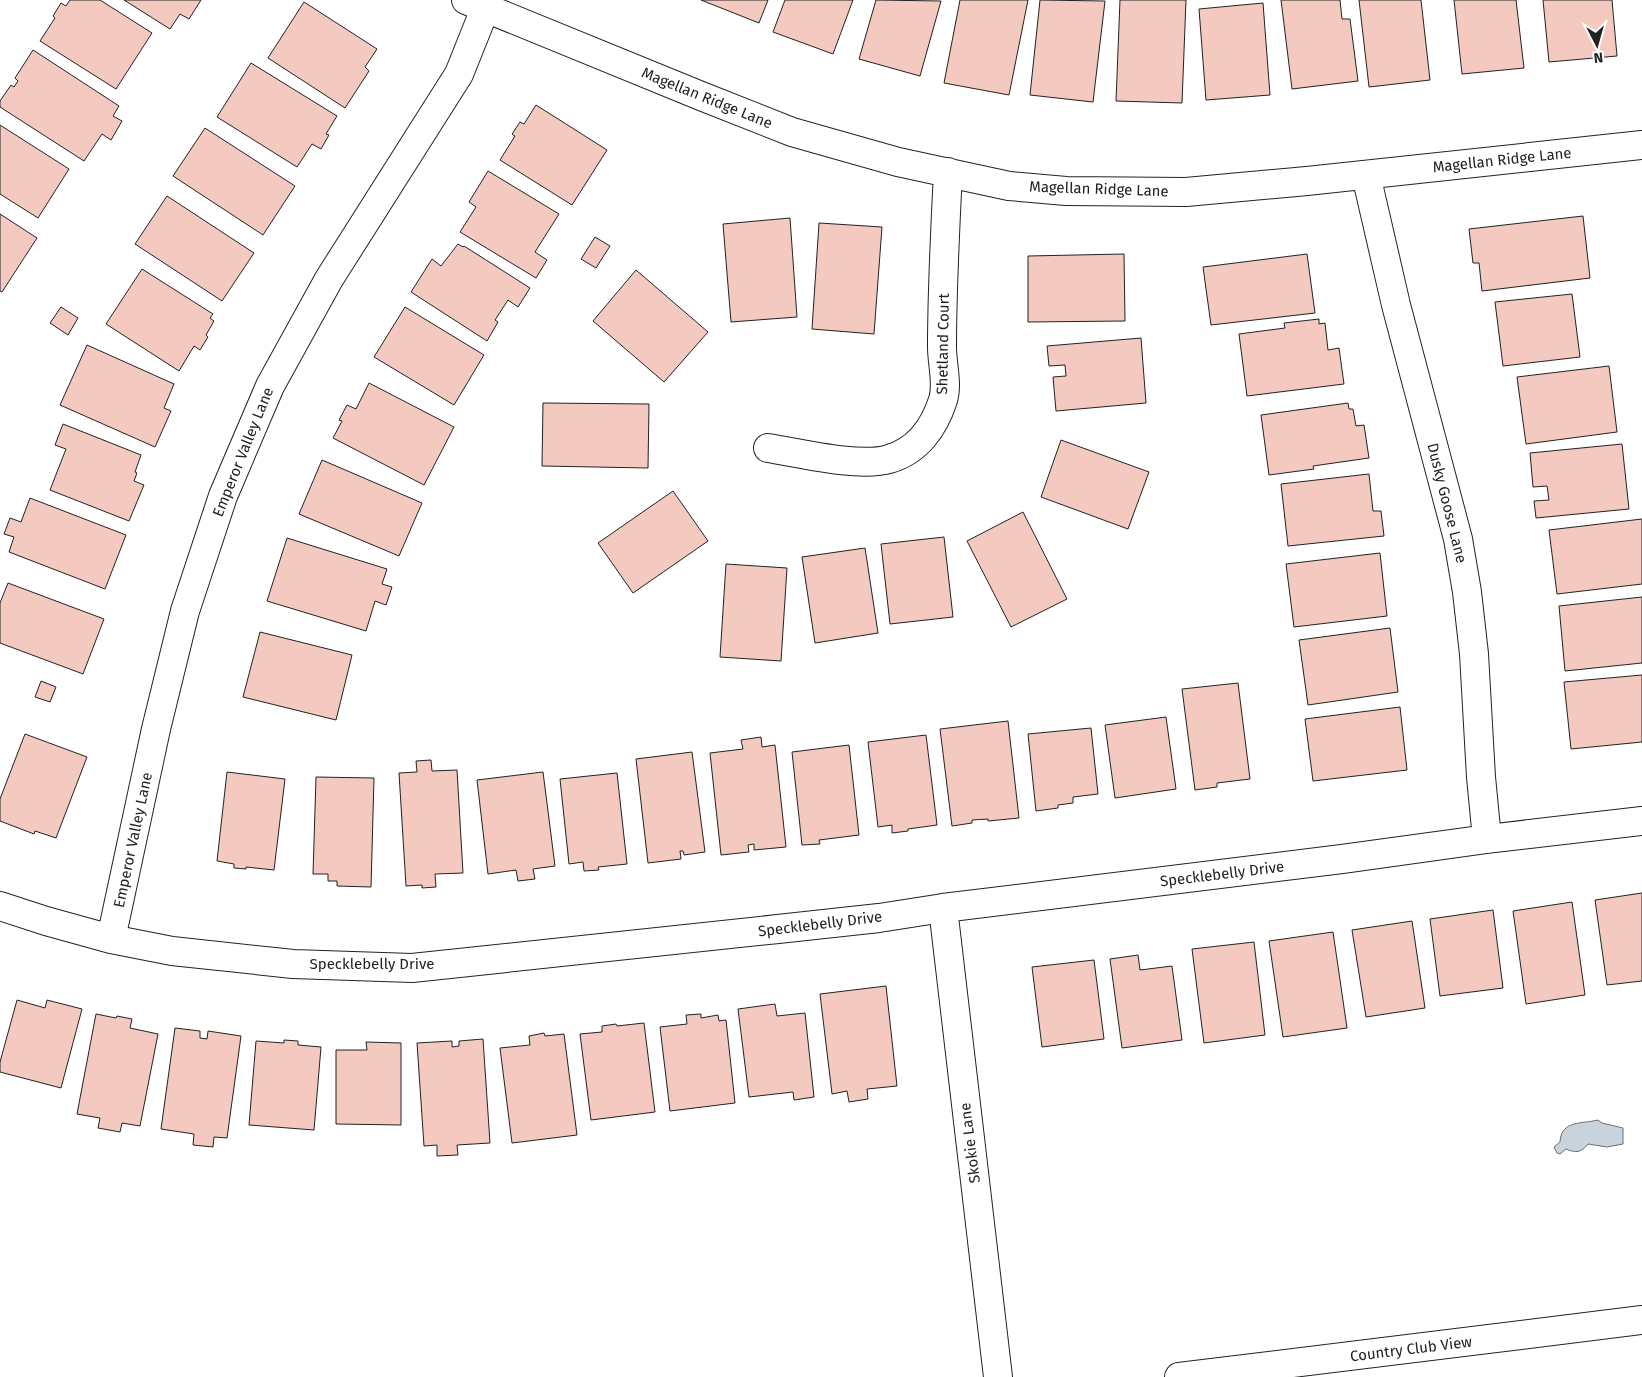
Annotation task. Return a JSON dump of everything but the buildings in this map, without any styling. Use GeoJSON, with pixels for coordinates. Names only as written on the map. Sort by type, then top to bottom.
{"type":"FeatureCollection","features":[{"type":"Feature","properties":{"kind":"street","name":"Magellan Ridge Lane"},"geometry":{"type":"LineString","coordinates":[[476,4],[792,132],[898,162],[1009,186],[1066,191],[1186,192],[1366,175],[1642,145]]}},
{"type":"Feature","properties":{"kind":"street","name":"Emperor Valley Lane"},"geometry":{"type":"LineString","coordinates":[[111,939],[156,729],[185,611],[223,496],[270,386],[329,279],[459,74],[476,4]]}},
{"type":"Feature","properties":{"kind":"street","name":"Shetland Court"},"geometry":{"type":"LineString","coordinates":[[768,448],[863,463],[888,459],[915,447],[934,422],[943,398],[944,256],[948,172]]}},
{"type":"Feature","properties":{"kind":"street","name":"Dusky Goose Lane"},"geometry":{"type":"LineString","coordinates":[[1366,175],[1396,306],[1461,557],[1474,654],[1481,777],[1487,839]]}},
{"type":"Feature","properties":{"kind":"street","name":"Specklebelly Drive"},"geometry":{"type":"LineString","coordinates":[[0,906],[46,922],[111,939],[172,951],[293,964],[412,968],[778,929],[1642,821]]}},
{"type":"Feature","properties":{"kind":"street","name":"Skokie Lane"},"geometry":{"type":"LineString","coordinates":[[943,908],[998,1377]]}},
{"type":"Feature","properties":{"kind":"street","name":"Country Club View"},"geometry":{"type":"LineString","coordinates":[[1179,1377],[1642,1320]]}},
{"type":"Feature","properties":{"kind":"shaded area"},"geometry":{"type":"Polygon","coordinates":[[[1598,1120],[1602,1123],[1623,1128],[1623,1144],[1607,1147],[1588,1144],[1578,1151],[1566,1149],[1560,1154],[1557,1153],[1554,1147],[1560,1142],[1561,1135],[1568,1126],[1598,1120]]]}}]}
